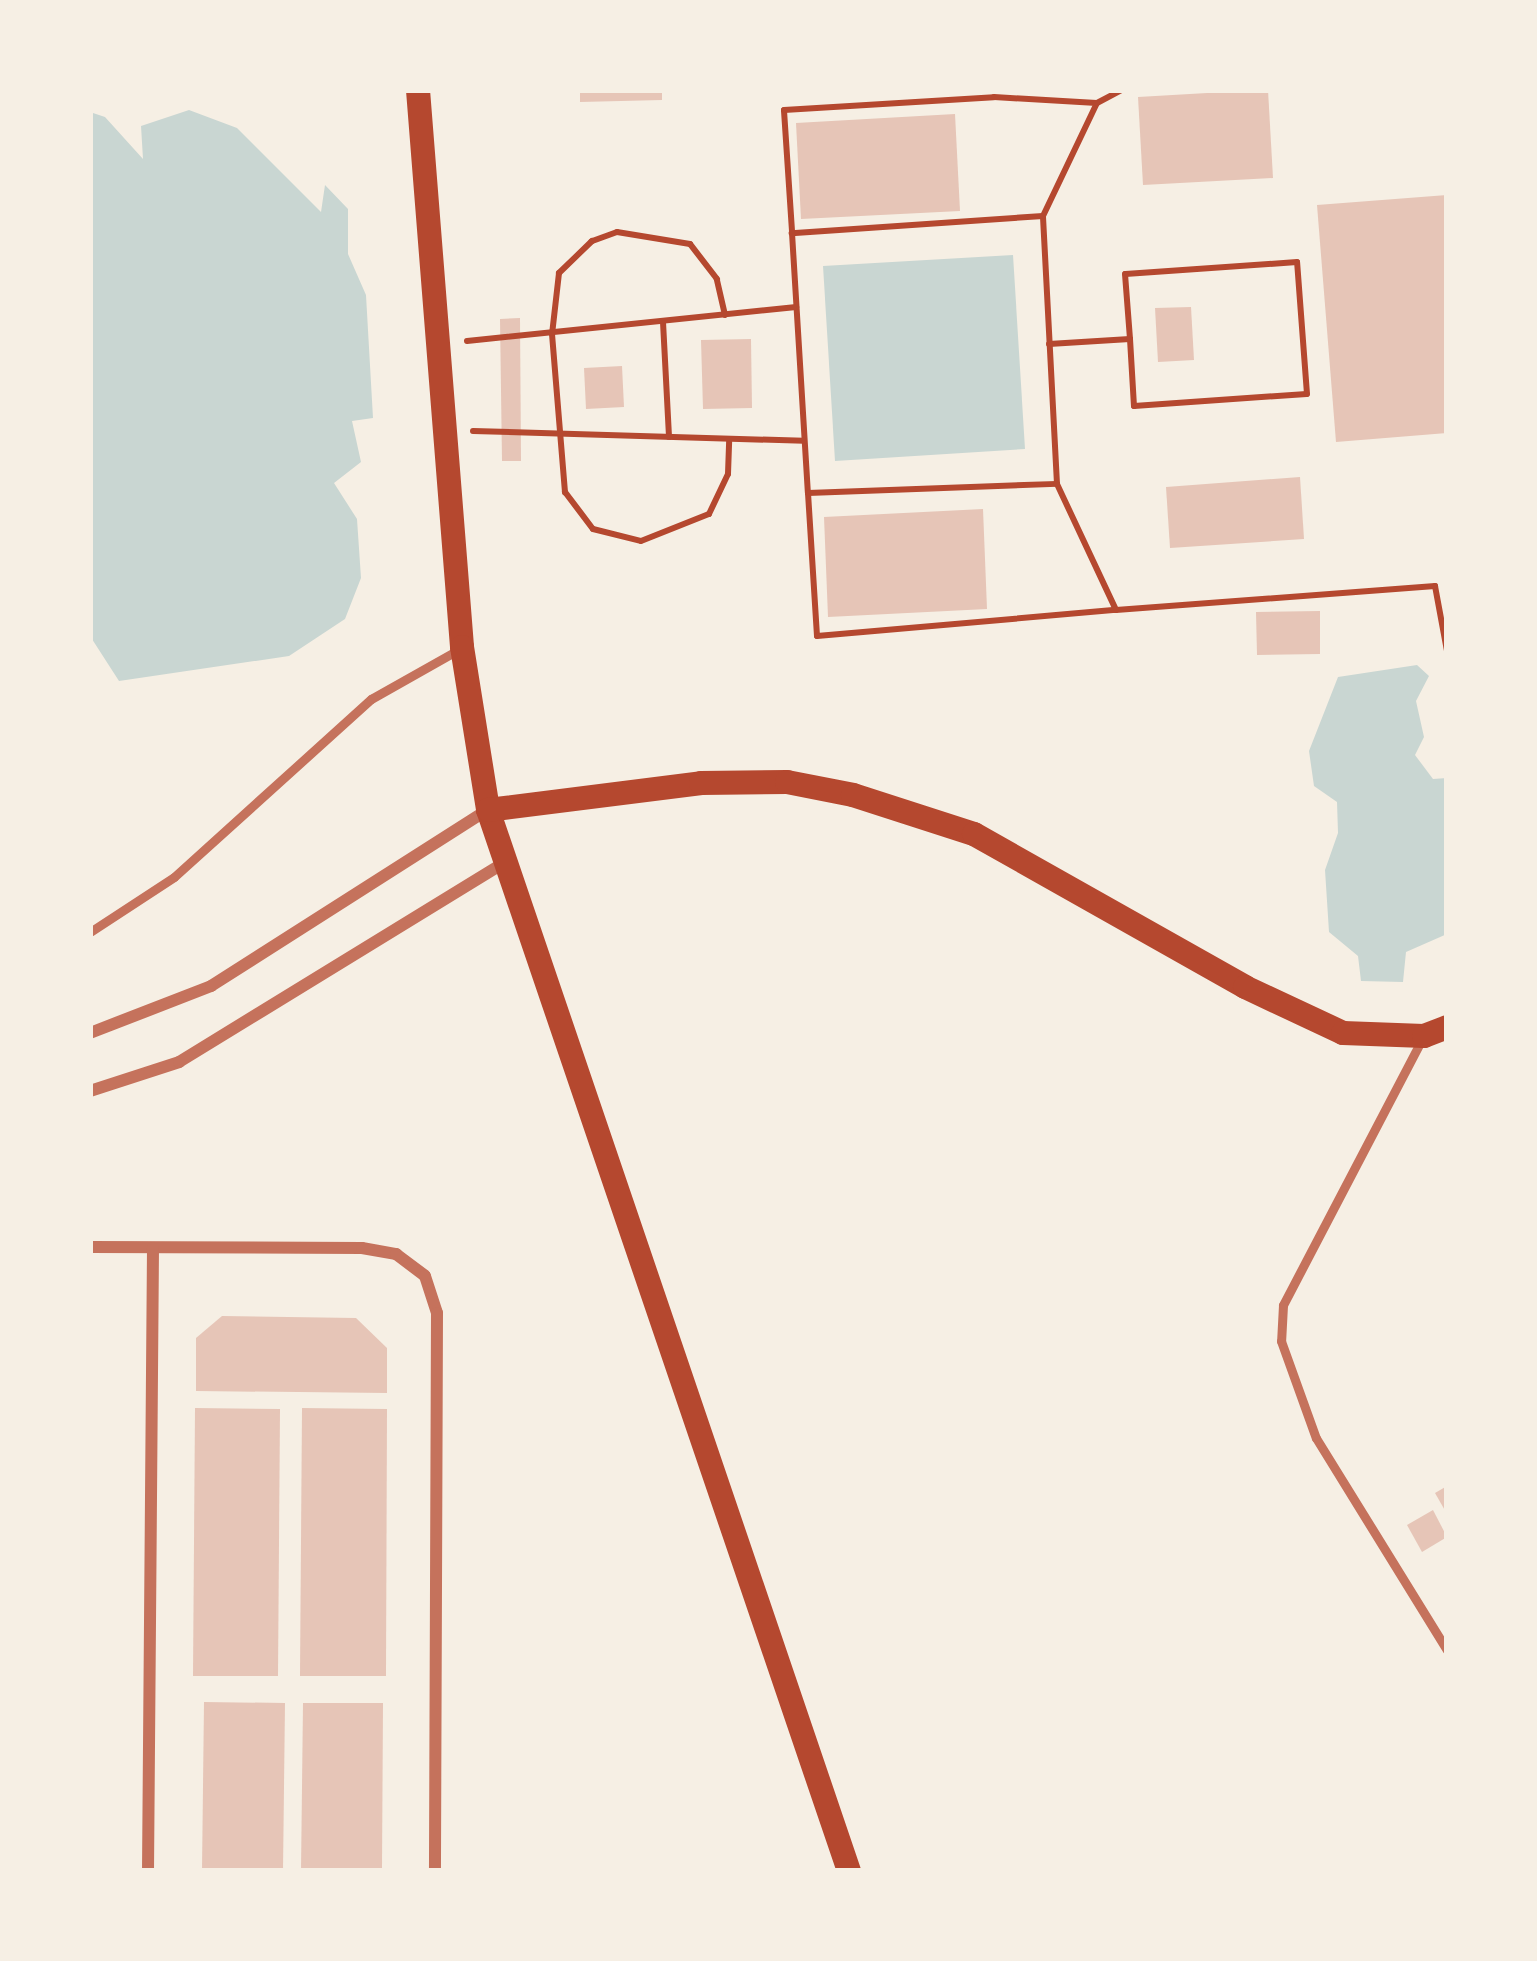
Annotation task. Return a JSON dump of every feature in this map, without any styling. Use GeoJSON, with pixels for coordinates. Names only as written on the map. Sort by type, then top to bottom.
{"type":"FeatureCollection","features":[{"type":"Feature","properties":{"kind":"main road"},"geometry":{"type":"LineString","coordinates":[[418,90],[462,647],[488,810],[848,1871]]}},
{"type":"Feature","properties":{"kind":"main road"},"geometry":{"type":"LineString","coordinates":[[488,810],[701,783],[787,782],[853,794],[974,834],[1245,987],[1343,1033],[1435,1032]]}},
{"type":"Feature","properties":{"kind":"street"},"geometry":{"type":"LineString","coordinates":[[90,1033],[211,986],[488,810]]}},
{"type":"Feature","properties":{"kind":"street"},"geometry":{"type":"LineString","coordinates":[[90,1091],[199,1051],[505,862]]}},
{"type":"Feature","properties":{"kind":"street"},"geometry":{"type":"LineString","coordinates":[[90,1247],[362,1248],[409,1264],[425,1276],[437,1313],[435,1871]]}},
{"type":"Feature","properties":{"kind":"street"},"geometry":{"type":"LineString","coordinates":[[148,1871],[153,1248]]}},
{"type":"Feature","properties":{"kind":"lane"},"geometry":{"type":"LineString","coordinates":[[90,932],[174,877],[371,699],[462,647]]}},
{"type":"Feature","properties":{"kind":"lane"},"geometry":{"type":"LineString","coordinates":[[1435,1032],[1283,1305],[1281,1341],[1316,1438],[1447,1649]]}},
{"type":"Feature","properties":{"kind":"lane"},"geometry":{"type":"LineString","coordinates":[[1432,1625],[1447,1616]]}},
{"type":"Feature","properties":{"kind":"path"},"geometry":{"type":"LineString","coordinates":[[1121,90],[1097,103],[994,98],[784,110],[818,636],[1436,586],[1447,651]]}},
{"type":"Feature","properties":{"kind":"path"},"geometry":{"type":"LineString","coordinates":[[1097,103],[1043,216],[1057,484],[1116,610]]}},
{"type":"Feature","properties":{"kind":"path"},"geometry":{"type":"LineString","coordinates":[[792,233],[1043,216]]}},
{"type":"Feature","properties":{"kind":"path"},"geometry":{"type":"LineString","coordinates":[[725,315],[717,279],[690,244],[617,232],[592,241],[560,273],[551,334],[557,433],[576,513],[593,529],[641,541],[709,514],[722,497],[729,439]]}},
{"type":"Feature","properties":{"kind":"path"},"geometry":{"type":"LineString","coordinates":[[1298,262],[1306,394],[1134,406],[1130,339],[1125,274],[1298,262]]}},
{"type":"Feature","properties":{"kind":"path"},"geometry":{"type":"LineString","coordinates":[[439,343],[796,307]]}},
{"type":"Feature","properties":{"kind":"path"},"geometry":{"type":"LineString","coordinates":[[663,322],[669,437]]}},
{"type":"Feature","properties":{"kind":"path"},"geometry":{"type":"LineString","coordinates":[[1049,344],[1130,339]]}},
{"type":"Feature","properties":{"kind":"path"},"geometry":{"type":"LineString","coordinates":[[446,430],[804,442]]}},
{"type":"Feature","properties":{"kind":"path"},"geometry":{"type":"LineString","coordinates":[[808,493],[1057,484]]}},
{"type":"Feature","properties":{"kind":"shaded area"},"geometry":{"type":"Polygon","coordinates":[[[189,110],[237,128],[321,212],[325,185],[348,209],[348,254],[366,295],[373,418],[352,421],[361,462],[334,483],[357,519],[361,578],[345,619],[289,656],[119,681],[90,636],[90,112],[105,117],[143,159],[141,126],[189,110]]]}},
{"type":"Feature","properties":{"kind":"shaded area"},"geometry":{"type":"Polygon","coordinates":[[[1013,255],[1025,449],[835,461],[823,266],[1013,255]]]}},
{"type":"Feature","properties":{"kind":"shaded area"},"geometry":{"type":"Polygon","coordinates":[[[1417,665],[1429,676],[1416,701],[1424,737],[1415,755],[1433,779],[1447,778],[1447,934],[1406,952],[1403,982],[1361,981],[1358,956],[1329,932],[1325,870],[1338,833],[1337,802],[1314,786],[1309,751],[1338,677],[1417,665]]]}},
{"type":"Feature","properties":{"kind":"building"},"geometry":{"type":"Polygon","coordinates":[[[580,90],[662,90],[662,100],[580,102],[580,90]]]}},
{"type":"Feature","properties":{"kind":"building"},"geometry":{"type":"Polygon","coordinates":[[[1268,90],[1273,178],[1143,185],[1138,97],[1268,90]]]}},
{"type":"Feature","properties":{"kind":"building"},"geometry":{"type":"Polygon","coordinates":[[[955,114],[960,211],[801,219],[796,123],[955,114]]]}},
{"type":"Feature","properties":{"kind":"building"},"geometry":{"type":"Polygon","coordinates":[[[1447,195],[1447,433],[1336,442],[1317,205],[1447,195]]]}},
{"type":"Feature","properties":{"kind":"building"},"geometry":{"type":"Polygon","coordinates":[[[1191,307],[1194,360],[1158,362],[1155,308],[1191,307]]]}},
{"type":"Feature","properties":{"kind":"building"},"geometry":{"type":"Polygon","coordinates":[[[520,318],[521,461],[502,461],[500,319],[520,318]]]}},
{"type":"Feature","properties":{"kind":"building"},"geometry":{"type":"Polygon","coordinates":[[[751,339],[752,408],[703,409],[701,340],[751,339]]]}},
{"type":"Feature","properties":{"kind":"building"},"geometry":{"type":"Polygon","coordinates":[[[622,366],[624,407],[586,409],[584,368],[622,366]]]}},
{"type":"Feature","properties":{"kind":"building"},"geometry":{"type":"Polygon","coordinates":[[[1300,477],[1304,539],[1170,548],[1166,487],[1300,477]]]}},
{"type":"Feature","properties":{"kind":"building"},"geometry":{"type":"Polygon","coordinates":[[[983,509],[987,609],[828,617],[824,517],[983,509]]]}},
{"type":"Feature","properties":{"kind":"building"},"geometry":{"type":"Polygon","coordinates":[[[1320,611],[1320,654],[1257,655],[1256,612],[1320,611]]]}},
{"type":"Feature","properties":{"kind":"building"},"geometry":{"type":"Polygon","coordinates":[[[222,1316],[356,1318],[387,1348],[387,1393],[196,1391],[196,1338],[222,1316]]]}},
{"type":"Feature","properties":{"kind":"building"},"geometry":{"type":"Polygon","coordinates":[[[195,1408],[280,1409],[278,1676],[193,1676],[195,1408]]]}},
{"type":"Feature","properties":{"kind":"building"},"geometry":{"type":"Polygon","coordinates":[[[302,1408],[387,1409],[386,1676],[300,1676],[302,1408]]]}},
{"type":"Feature","properties":{"kind":"building"},"geometry":{"type":"Polygon","coordinates":[[[1447,1486],[1447,1514],[1435,1493],[1447,1486]]]}},
{"type":"Feature","properties":{"kind":"building"},"geometry":{"type":"Polygon","coordinates":[[[1433,1510],[1447,1537],[1422,1552],[1407,1525],[1433,1510]]]}},
{"type":"Feature","properties":{"kind":"building"},"geometry":{"type":"Polygon","coordinates":[[[204,1702],[285,1703],[283,1871],[202,1871],[204,1702]]]}},
{"type":"Feature","properties":{"kind":"building"},"geometry":{"type":"Polygon","coordinates":[[[303,1703],[383,1703],[382,1871],[301,1871],[303,1703]]]}}]}
